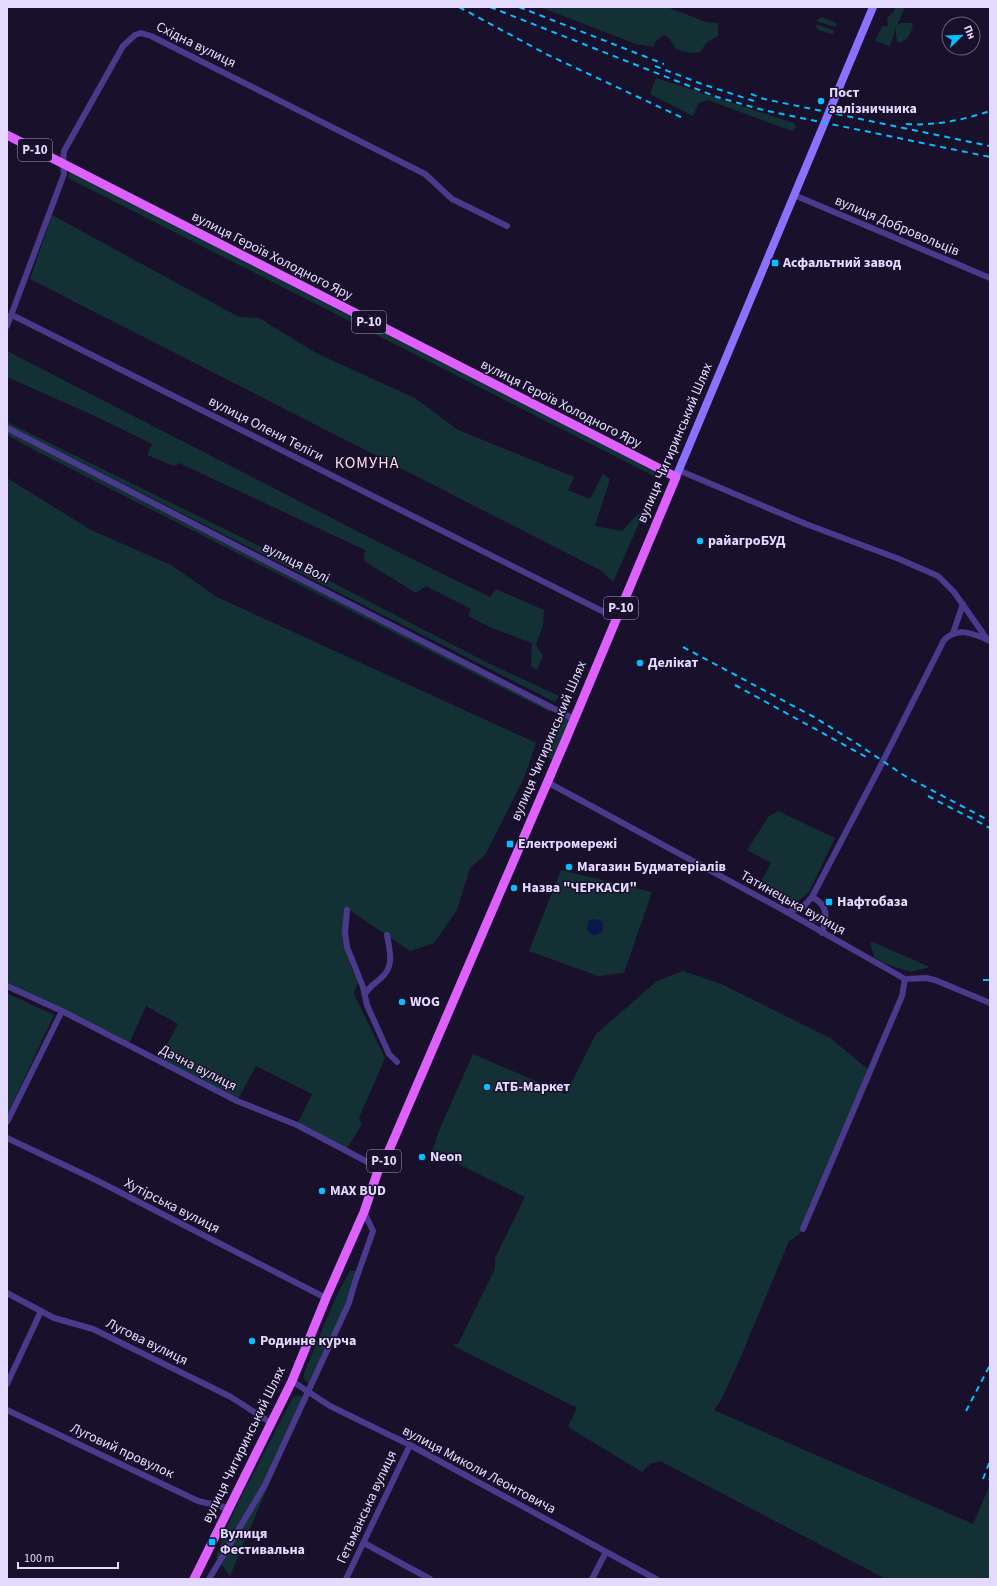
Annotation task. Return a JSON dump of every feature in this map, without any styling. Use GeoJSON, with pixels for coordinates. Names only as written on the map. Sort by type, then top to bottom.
{"type":"FeatureCollection","features":[{"type":"Feature","properties":{"kind":"main road","name":"вулиця Чигиринський Шлях"},"geometry":{"type":"LineString","coordinates":[[197,1578],[228,1508],[292,1381],[326,1298],[364,1212],[379,1168],[387,1156],[574,719],[873,7]]}},
{"type":"Feature","properties":{"kind":"main road","name":"вулиця Героїв Холодного Яру"},"geometry":{"type":"LineString","coordinates":[[7,135],[63,165],[677,474]]}},
{"type":"Feature","properties":{"kind":"street","name":"Східна вулиця"},"geometry":{"type":"LineString","coordinates":[[7,326],[64,174],[64,150],[123,46],[135,34],[141,33],[151,36],[425,174],[452,199],[507,226]]}},
{"type":"Feature","properties":{"kind":"street","name":"вулиця Добровольців"},"geometry":{"type":"LineString","coordinates":[[794,196],[990,278]]}},
{"type":"Feature","properties":{"kind":"street","name":"вулиця Олени Теліги"},"geometry":{"type":"LineString","coordinates":[[12,315],[616,618]]}},
{"type":"Feature","properties":{"kind":"street","name":"вулиця Волі"},"geometry":{"type":"LineString","coordinates":[[7,428],[574,719]]}},
{"type":"Feature","properties":{"kind":"street","name":"вулиця Героїв Холодного Яру"},"geometry":{"type":"LineString","coordinates":[[677,474],[899,559],[934,575],[948,584],[989,641]]}},
{"type":"Feature","properties":{"kind":"street"},"geometry":{"type":"LineString","coordinates":[[787,912],[803,907],[812,897],[944,640],[953,633],[963,604]]}},
{"type":"Feature","properties":{"kind":"street"},"geometry":{"type":"LineString","coordinates":[[953,633],[972,633],[989,641]]}},
{"type":"Feature","properties":{"kind":"street","name":"Татинецька вулиця"},"geometry":{"type":"LineString","coordinates":[[547,782],[787,912],[905,979]]}},
{"type":"Feature","properties":{"kind":"street"},"geometry":{"type":"LineString","coordinates":[[812,897],[818,900],[826,913],[827,919],[822,933]]}},
{"type":"Feature","properties":{"kind":"street"},"geometry":{"type":"LineString","coordinates":[[347,910],[345,933],[347,947],[364,987],[366,1005],[389,1054],[397,1062]]}},
{"type":"Feature","properties":{"kind":"street"},"geometry":{"type":"LineString","coordinates":[[365,994],[371,985],[386,974],[390,967],[391,954],[387,935]]}},
{"type":"Feature","properties":{"kind":"street"},"geometry":{"type":"LineString","coordinates":[[803,1229],[902,996],[905,979],[926,978],[935,980],[990,1003]]}},
{"type":"Feature","properties":{"kind":"street","name":"Дачна вулиця"},"geometry":{"type":"LineString","coordinates":[[7,986],[62,1011],[237,1101],[297,1126],[379,1168]]}},
{"type":"Feature","properties":{"kind":"street"},"geometry":{"type":"LineString","coordinates":[[7,1122],[62,1011]]}},
{"type":"Feature","properties":{"kind":"street","name":"Хутірська вулиця"},"geometry":{"type":"LineString","coordinates":[[7,1138],[98,1181],[326,1298]]}},
{"type":"Feature","properties":{"kind":"street"},"geometry":{"type":"LineString","coordinates":[[210,1579],[265,1485],[350,1303],[355,1282],[373,1231],[364,1212]]}},
{"type":"Feature","properties":{"kind":"street","name":"Лугова вулиця"},"geometry":{"type":"LineString","coordinates":[[7,1293],[54,1318],[93,1329],[231,1396],[271,1424]]}},
{"type":"Feature","properties":{"kind":"street"},"geometry":{"type":"LineString","coordinates":[[7,1384],[41,1311]]}},
{"type":"Feature","properties":{"kind":"street","name":"вулиця Миколи Леонтовича"},"geometry":{"type":"LineString","coordinates":[[292,1381],[308,1393],[330,1406],[410,1445],[656,1579]]}},
{"type":"Feature","properties":{"kind":"street","name":"Луговий провулок"},"geometry":{"type":"LineString","coordinates":[[7,1410],[198,1501],[228,1508]]}},
{"type":"Feature","properties":{"kind":"street","name":"Гетьманська вулиця"},"geometry":{"type":"LineString","coordinates":[[346,1579],[410,1445]]}},
{"type":"Feature","properties":{"kind":"street"},"geometry":{"type":"LineString","coordinates":[[364,1543],[430,1579]]}},
{"type":"Feature","properties":{"kind":"street"},"geometry":{"type":"LineString","coordinates":[[592,1579],[606,1552]]}},
{"type":"Feature","properties":{"kind":"green space"},"geometry":{"type":"Polygon","coordinates":[[[540,7],[667,7],[706,22],[718,23],[718,36],[706,43],[700,52],[690,53],[676,49],[669,38],[664,35],[656,41],[653,47],[636,44],[540,7]]]}},
{"type":"Feature","properties":{"kind":"green space"},"geometry":{"type":"Polygon","coordinates":[[[895,7],[905,7],[897,26],[901,23],[913,23],[909,36],[898,43],[896,28],[890,46],[875,41],[882,26],[888,26],[887,18],[895,10],[895,7]]]}},
{"type":"Feature","properties":{"kind":"green space"},"geometry":{"type":"Polygon","coordinates":[[[822,17],[836,23],[837,26],[834,27],[816,21],[822,17]]]}},
{"type":"Feature","properties":{"kind":"green space"},"geometry":{"type":"Polygon","coordinates":[[[815,24],[833,30],[834,33],[831,34],[818,30],[815,24]]]}},
{"type":"Feature","properties":{"kind":"green space"},"geometry":{"type":"Polygon","coordinates":[[[656,78],[794,123],[796,127],[792,131],[708,100],[699,103],[693,116],[650,94],[656,78]]]}},
{"type":"Feature","properties":{"kind":"green space"},"geometry":{"type":"Polygon","coordinates":[[[69,172],[654,471],[654,476],[68,178],[69,172]]]}},
{"type":"Feature","properties":{"kind":"green space"},"geometry":{"type":"Polygon","coordinates":[[[52,215],[239,317],[259,318],[318,354],[415,398],[458,430],[574,477],[568,490],[590,499],[603,474],[610,479],[595,526],[622,531],[636,516],[645,510],[613,582],[602,571],[30,279],[52,215]]]}},
{"type":"Feature","properties":{"kind":"green space"},"geometry":{"type":"Polygon","coordinates":[[[7,351],[392,549],[490,597],[496,589],[544,610],[543,626],[536,645],[543,656],[537,670],[531,666],[532,643],[492,628],[468,616],[471,609],[426,586],[416,593],[364,561],[365,550],[179,463],[174,466],[147,455],[152,444],[95,416],[7,377],[7,351]]]}},
{"type":"Feature","properties":{"kind":"green space"},"geometry":{"type":"Polygon","coordinates":[[[7,422],[322,577],[484,661],[559,696],[555,702],[7,425],[7,422]]]}},
{"type":"Feature","properties":{"kind":"green space"},"geometry":{"type":"Polygon","coordinates":[[[7,430],[552,709],[550,712],[36,451],[7,435],[7,430]]]}},
{"type":"Feature","properties":{"kind":"green space"},"geometry":{"type":"Polygon","coordinates":[[[7,478],[91,530],[171,565],[217,597],[536,743],[524,778],[485,855],[470,868],[457,910],[434,943],[410,951],[345,907],[342,937],[352,970],[358,981],[354,994],[385,1058],[359,1118],[362,1124],[346,1150],[297,1125],[312,1094],[256,1066],[237,1101],[158,1061],[178,1024],[146,1006],[128,1046],[7,986],[7,478]]]}},
{"type":"Feature","properties":{"kind":"green space"},"geometry":{"type":"Polygon","coordinates":[[[562,715],[571,720],[554,761],[545,756],[562,715]]]}},
{"type":"Feature","properties":{"kind":"green space"},"geometry":{"type":"Polygon","coordinates":[[[778,811],[835,838],[809,892],[793,905],[778,899],[759,885],[771,863],[747,850],[769,816],[778,811]]]}},
{"type":"Feature","properties":{"kind":"green space"},"geometry":{"type":"Polygon","coordinates":[[[561,870],[652,892],[624,973],[598,976],[529,951],[561,870]]]}},
{"type":"Feature","properties":{"kind":"green space"},"geometry":{"type":"Polygon","coordinates":[[[815,913],[819,913],[821,914],[821,922],[815,923],[812,920],[812,916],[815,913]]]}},
{"type":"Feature","properties":{"kind":"green space"},"geometry":{"type":"Polygon","coordinates":[[[870,941],[930,967],[911,972],[883,963],[874,957],[870,941]]]}},
{"type":"Feature","properties":{"kind":"green space"},"geometry":{"type":"Polygon","coordinates":[[[683,971],[721,984],[830,1038],[870,1071],[803,1229],[800,1234],[789,1241],[737,1366],[720,1402],[714,1410],[973,1524],[990,1485],[990,1579],[886,1579],[660,1461],[650,1464],[642,1472],[568,1427],[577,1408],[452,1345],[458,1344],[495,1269],[495,1258],[525,1197],[432,1151],[440,1128],[473,1054],[566,1094],[596,1034],[657,981],[683,971]]]}},
{"type":"Feature","properties":{"kind":"green space"},"geometry":{"type":"Polygon","coordinates":[[[7,993],[54,1015],[7,1115],[7,993]]]}},
{"type":"Feature","properties":{"kind":"green space"},"geometry":{"type":"Polygon","coordinates":[[[350,1271],[358,1271],[356,1281],[310,1386],[304,1379],[304,1373],[336,1297],[350,1271]]]}},
{"type":"Feature","properties":{"kind":"green space"},"geometry":{"type":"Polygon","coordinates":[[[299,1395],[305,1399],[230,1576],[216,1557],[226,1530],[236,1507],[293,1397],[299,1395]]]}},
{"type":"Feature","properties":{"kind":"shaded area"},"geometry":{"type":"Polygon","coordinates":[[[592,919],[598,919],[603,924],[601,933],[598,935],[592,935],[587,930],[587,924],[592,919]]]}},
{"type":"Feature","properties":{"kind":"railway"},"geometry":{"type":"LineString","coordinates":[[459,7],[546,54],[685,119]]}},
{"type":"Feature","properties":{"kind":"railway"},"geometry":{"type":"LineString","coordinates":[[490,7],[717,97],[763,110],[990,157]]}},
{"type":"Feature","properties":{"kind":"railway"},"geometry":{"type":"LineString","coordinates":[[519,7],[664,64]]}},
{"type":"Feature","properties":{"kind":"railway"},"geometry":{"type":"LineString","coordinates":[[655,66],[699,83],[757,102]]}},
{"type":"Feature","properties":{"kind":"railway"},"geometry":{"type":"LineString","coordinates":[[751,94],[764,99],[990,146]]}},
{"type":"Feature","properties":{"kind":"railway"},"geometry":{"type":"LineString","coordinates":[[906,124],[949,122],[990,111]]}},
{"type":"Feature","properties":{"kind":"railway"},"geometry":{"type":"LineString","coordinates":[[683,647],[814,717],[905,776],[990,821]]}},
{"type":"Feature","properties":{"kind":"railway"},"geometry":{"type":"LineString","coordinates":[[735,685],[868,758]]}},
{"type":"Feature","properties":{"kind":"railway"},"geometry":{"type":"LineString","coordinates":[[928,796],[990,828]]}},
{"type":"Feature","properties":{"kind":"railway"},"geometry":{"type":"LineString","coordinates":[[983,980],[990,980]]}},
{"type":"Feature","properties":{"kind":"railway"},"geometry":{"type":"LineString","coordinates":[[966,1411],[990,1365]]}},
{"type":"Feature","properties":{"kind":"railway"},"geometry":{"type":"LineString","coordinates":[[983,1479],[990,1461]]}},
{"type":"Feature","properties":{"kind":"place","name":"Пост залізничника"},"geometry":{"type":"Point","coordinates":[821,101]}},
{"type":"Feature","properties":{"kind":"place","name":"Асфальтний завод"},"geometry":{"type":"Point","coordinates":[775,263]}},
{"type":"Feature","properties":{"kind":"place","name":"райагроБУД"},"geometry":{"type":"Point","coordinates":[700,541]}},
{"type":"Feature","properties":{"kind":"place","name":"Делікат"},"geometry":{"type":"Point","coordinates":[640,663]}},
{"type":"Feature","properties":{"kind":"place","name":"Електромережі"},"geometry":{"type":"Point","coordinates":[510,844]}},
{"type":"Feature","properties":{"kind":"place","name":"Магазин Будматеріалів"},"geometry":{"type":"Point","coordinates":[569,867]}},
{"type":"Feature","properties":{"kind":"place","name":"Назва \"ЧЕРКАСИ\""},"geometry":{"type":"Point","coordinates":[514,888]}},
{"type":"Feature","properties":{"kind":"place","name":"Нафтобаза"},"geometry":{"type":"Point","coordinates":[829,902]}},
{"type":"Feature","properties":{"kind":"place","name":"WOG"},"geometry":{"type":"Point","coordinates":[402,1002]}},
{"type":"Feature","properties":{"kind":"place","name":"АТБ-Маркет"},"geometry":{"type":"Point","coordinates":[487,1087]}},
{"type":"Feature","properties":{"kind":"place","name":"Neon"},"geometry":{"type":"Point","coordinates":[422,1157]}},
{"type":"Feature","properties":{"kind":"place","name":"MAX BUD"},"geometry":{"type":"Point","coordinates":[322,1191]}},
{"type":"Feature","properties":{"kind":"place","name":"Родинне курча"},"geometry":{"type":"Point","coordinates":[252,1341]}},
{"type":"Feature","properties":{"kind":"place","name":"Вулиця Фестивальна"},"geometry":{"type":"Point","coordinates":[212,1542]}},
{"type":"Feature","properties":{"kind":"district","name":"КОМУНА"},"geometry":{"type":"Point","coordinates":[367,463]}}]}
